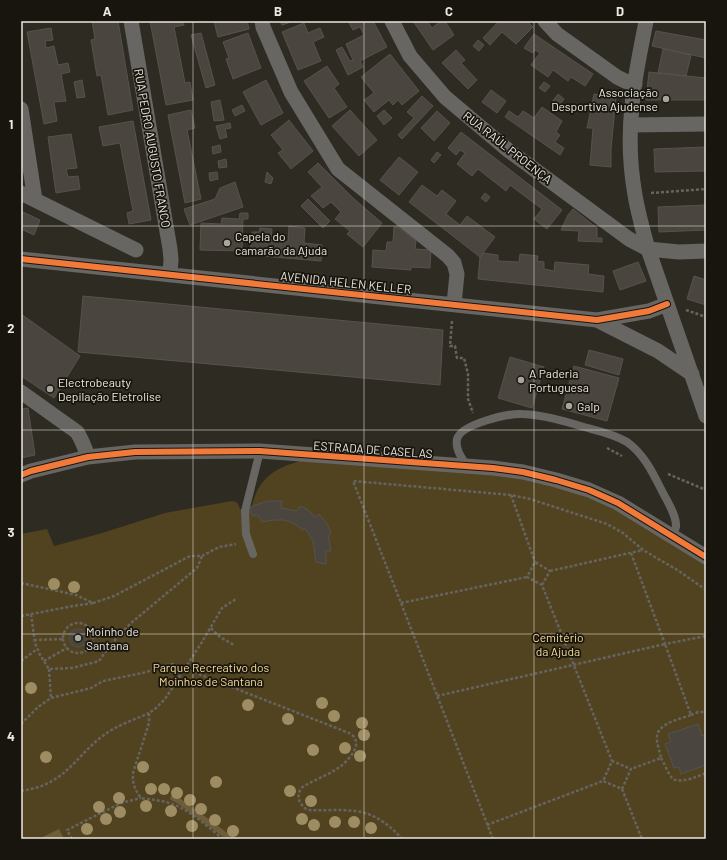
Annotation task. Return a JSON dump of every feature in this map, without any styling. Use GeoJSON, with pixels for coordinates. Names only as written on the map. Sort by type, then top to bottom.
{"type":"FeatureCollection","features":[{"type":"Feature","properties":{"kind":"street","name":"RUA PEDRO AUGUSTO FRANCO"},"geometry":{"type":"LineString","coordinates":[[131,21],[170,249],[170,275]]}},
{"type":"Feature","properties":{"kind":"street"},"geometry":{"type":"LineString","coordinates":[[262,21],[263,27],[291,92],[338,169],[448,256],[454,263],[457,274],[454,304]]}},
{"type":"Feature","properties":{"kind":"street","name":"RUA RAÚL PROENÇA"},"geometry":{"type":"LineString","coordinates":[[392,21],[410,56],[445,97],[508,150],[628,239],[648,249]]}},
{"type":"Feature","properties":{"kind":"street"},"geometry":{"type":"LineString","coordinates":[[545,21],[557,34],[617,77],[635,84]]}},
{"type":"Feature","properties":{"kind":"street"},"geometry":{"type":"LineString","coordinates":[[646,21],[632,105],[631,126],[634,194],[648,249],[706,416]]}},
{"type":"Feature","properties":{"kind":"street"},"geometry":{"type":"LineString","coordinates":[[21,109],[35,200]]}},
{"type":"Feature","properties":{"kind":"street"},"geometry":{"type":"LineString","coordinates":[[631,126],[706,124]]}},
{"type":"Feature","properties":{"kind":"street"},"geometry":{"type":"LineString","coordinates":[[21,193],[136,250]]}},
{"type":"Feature","properties":{"kind":"street"},"geometry":{"type":"LineString","coordinates":[[648,249],[679,252],[706,251]]}},
{"type":"Feature","properties":{"kind":"street","name":"AVENIDA HELEN KELLER"},"geometry":{"type":"LineString","coordinates":[[21,259],[597,320],[649,311],[667,304]]}},
{"type":"Feature","properties":{"kind":"street","name":"AVENIDA HELEN KELLER"},"geometry":{"type":"LineString","coordinates":[[597,320],[658,351],[692,374]]}},
{"type":"Feature","properties":{"kind":"street"},"geometry":{"type":"LineString","coordinates":[[21,392],[77,432],[82,439],[88,457]]}},
{"type":"Feature","properties":{"kind":"street","name":"ESTRADA DE CASELAS"},"geometry":{"type":"LineString","coordinates":[[21,475],[31,471],[88,457],[135,452],[260,451],[493,468],[523,472],[589,490],[618,503],[706,557]]}},
{"type":"Feature","properties":{"kind":"lane"},"geometry":{"type":"LineString","coordinates":[[468,467],[459,454],[457,446],[457,439],[460,434],[472,425],[508,414],[522,413],[546,416],[610,434],[627,442],[641,454],[650,467],[674,515],[676,527],[672,536]]}},
{"type":"Feature","properties":{"kind":"lane"},"geometry":{"type":"LineString","coordinates":[[252,554],[246,534],[245,511],[260,451]]}},
{"type":"Feature","properties":{"kind":"path"},"geometry":{"type":"LineString","coordinates":[[634,194],[706,189]]}},
{"type":"Feature","properties":{"kind":"path"},"geometry":{"type":"LineString","coordinates":[[454,304],[450,346],[455,346],[457,358],[464,358],[468,374],[468,399],[473,413],[493,419]]}},
{"type":"Feature","properties":{"kind":"path"},"geometry":{"type":"LineString","coordinates":[[603,446],[625,457]]}},
{"type":"Feature","properties":{"kind":"path"},"geometry":{"type":"LineString","coordinates":[[650,467],[706,490]]}},
{"type":"Feature","properties":{"kind":"path"},"geometry":{"type":"LineString","coordinates":[[493,839],[402,603],[353,482],[511,495],[530,499],[607,524],[623,533],[643,550],[679,571],[706,590]]}},
{"type":"Feature","properties":{"kind":"path"},"geometry":{"type":"LineString","coordinates":[[511,495],[535,562],[550,571],[643,550]]}},
{"type":"Feature","properties":{"kind":"path"},"geometry":{"type":"LineString","coordinates":[[21,616],[93,603],[114,596],[190,556],[202,556],[219,547],[248,541]]}},
{"type":"Feature","properties":{"kind":"path"},"geometry":{"type":"LineString","coordinates":[[632,553],[691,715]]}},
{"type":"Feature","properties":{"kind":"path"},"geometry":{"type":"LineString","coordinates":[[49,669],[72,668],[99,661],[111,644],[131,623],[197,568],[202,556]]}},
{"type":"Feature","properties":{"kind":"path"},"geometry":{"type":"LineString","coordinates":[[527,577],[535,562]]}},
{"type":"Feature","properties":{"kind":"path"},"geometry":{"type":"LineString","coordinates":[[542,585],[550,571]]}},
{"type":"Feature","properties":{"kind":"path"},"geometry":{"type":"LineString","coordinates":[[402,603],[527,577],[542,585],[612,761],[631,769],[661,758]]}},
{"type":"Feature","properties":{"kind":"path"},"geometry":{"type":"LineString","coordinates":[[21,583],[76,595],[93,603]]}},
{"type":"Feature","properties":{"kind":"path"},"geometry":{"type":"LineString","coordinates":[[21,791],[36,788],[62,775],[105,734],[155,709],[165,699],[185,669],[222,608],[236,599]]}},
{"type":"Feature","properties":{"kind":"path"},"geometry":{"type":"LineString","coordinates":[[31,614],[34,640],[37,649],[49,669],[51,698]]}},
{"type":"Feature","properties":{"kind":"path"},"geometry":{"type":"LineString","coordinates":[[74,624],[84,624],[88,627],[92,635],[92,640],[91,644],[85,651],[80,653],[71,651],[67,648],[63,639],[66,629],[74,624]]}},
{"type":"Feature","properties":{"kind":"path"},"geometry":{"type":"LineString","coordinates":[[211,628],[220,637],[234,646]]}},
{"type":"Feature","properties":{"kind":"path"},"geometry":{"type":"LineString","coordinates":[[437,696],[706,636]]}},
{"type":"Feature","properties":{"kind":"path"},"geometry":{"type":"LineString","coordinates":[[34,640],[63,639]]}},
{"type":"Feature","properties":{"kind":"path"},"geometry":{"type":"LineString","coordinates":[[44,661],[67,648]]}},
{"type":"Feature","properties":{"kind":"path"},"geometry":{"type":"LineString","coordinates":[[21,661],[37,649]]}},
{"type":"Feature","properties":{"kind":"path"},"geometry":{"type":"LineString","coordinates":[[21,724],[51,698],[91,688],[103,681],[147,672],[160,666],[172,664],[349,733],[354,737],[356,742],[355,749],[347,761],[338,768],[301,788],[299,799],[302,805],[308,810],[356,811],[370,815],[382,821],[394,830],[402,839]]}},
{"type":"Feature","properties":{"kind":"path"},"geometry":{"type":"LineString","coordinates":[[706,712],[698,712],[664,725],[659,730],[657,737],[661,758],[672,778],[684,781],[706,773]]}},
{"type":"Feature","properties":{"kind":"path"},"geometry":{"type":"LineString","coordinates":[[141,798],[133,785],[132,779],[149,723],[149,713]]}},
{"type":"Feature","properties":{"kind":"path"},"geometry":{"type":"LineString","coordinates":[[487,825],[603,781],[612,761]]}},
{"type":"Feature","properties":{"kind":"path"},"geometry":{"type":"LineString","coordinates":[[622,790],[631,769]]}},
{"type":"Feature","properties":{"kind":"path"},"geometry":{"type":"LineString","coordinates":[[603,781],[622,790],[642,839]]}},
{"type":"Feature","properties":{"kind":"path"},"geometry":{"type":"LineString","coordinates":[[72,839],[67,830],[121,803],[141,798],[174,804],[223,839]]}},
{"type":"Feature","properties":{"kind":"green space"},"geometry":{"type":"Polygon","coordinates":[[[303,460],[532,478],[623,510],[706,565],[706,839],[21,839],[21,534],[47,529],[54,546],[99,534],[165,513],[232,501],[238,504],[240,509],[249,512],[261,484],[271,474],[283,467],[303,460]]]}},
{"type":"Feature","properties":{"kind":"shaded area"},"geometry":{"type":"Polygon","coordinates":[[[59,829],[64,839],[39,839],[59,829]]]}},
{"type":"Feature","properties":{"kind":"building"},"geometry":{"type":"Polygon","coordinates":[[[92,21],[118,21],[133,110],[108,115],[101,75],[97,76],[91,40],[95,39],[92,21]]]}},
{"type":"Feature","properties":{"kind":"building"},"geometry":{"type":"Polygon","coordinates":[[[150,21],[183,21],[184,25],[174,27],[185,83],[190,82],[193,100],[166,105],[150,21]]]}},
{"type":"Feature","properties":{"kind":"building"},"geometry":{"type":"Polygon","coordinates":[[[214,21],[247,21],[249,29],[218,37],[214,21]]]}},
{"type":"Feature","properties":{"kind":"building"},"geometry":{"type":"Polygon","coordinates":[[[280,21],[294,21],[282,25],[280,21]]]}},
{"type":"Feature","properties":{"kind":"building"},"geometry":{"type":"Polygon","coordinates":[[[348,21],[373,21],[387,47],[360,61],[363,67],[348,75],[336,50],[342,47],[350,61],[353,60],[346,44],[364,35],[360,27],[353,30],[348,21]]]}},
{"type":"Feature","properties":{"kind":"building"},"geometry":{"type":"Polygon","coordinates":[[[413,21],[427,21],[432,28],[441,21],[445,21],[454,35],[433,50],[413,21]]]}},
{"type":"Feature","properties":{"kind":"building"},"geometry":{"type":"Polygon","coordinates":[[[499,21],[527,21],[533,27],[516,44],[502,32],[490,45],[483,38],[499,21]]]}},
{"type":"Feature","properties":{"kind":"building"},"geometry":{"type":"Polygon","coordinates":[[[304,23],[308,33],[320,28],[324,37],[313,42],[321,61],[298,70],[282,32],[304,23]]]}},
{"type":"Feature","properties":{"kind":"building"},"geometry":{"type":"Polygon","coordinates":[[[51,28],[53,40],[45,41],[46,48],[54,46],[58,65],[68,63],[70,72],[61,74],[66,101],[54,102],[57,121],[44,124],[27,32],[51,28]]]}},
{"type":"Feature","properties":{"kind":"building"},"geometry":{"type":"Polygon","coordinates":[[[656,31],[706,40],[706,58],[652,46],[656,31]]]}},
{"type":"Feature","properties":{"kind":"building"},"geometry":{"type":"Polygon","coordinates":[[[201,33],[215,85],[206,88],[191,35],[201,33]]]}},
{"type":"Feature","properties":{"kind":"building"},"geometry":{"type":"Polygon","coordinates":[[[248,33],[261,68],[233,79],[226,59],[229,58],[223,42],[248,33]]]}},
{"type":"Feature","properties":{"kind":"building"},"geometry":{"type":"Polygon","coordinates":[[[534,34],[593,74],[585,86],[571,77],[568,81],[553,70],[548,77],[531,65],[540,53],[535,50],[533,53],[524,48],[534,34]]]}},
{"type":"Feature","properties":{"kind":"building"},"geometry":{"type":"Polygon","coordinates":[[[478,40],[484,45],[479,51],[473,46],[478,40]]]}},
{"type":"Feature","properties":{"kind":"building"},"geometry":{"type":"Polygon","coordinates":[[[663,49],[691,55],[686,76],[658,73],[663,49]]]}},
{"type":"Feature","properties":{"kind":"building"},"geometry":{"type":"Polygon","coordinates":[[[456,50],[465,60],[461,63],[477,80],[468,89],[442,63],[456,50]]]}},
{"type":"Feature","properties":{"kind":"building"},"geometry":{"type":"Polygon","coordinates":[[[390,54],[419,91],[402,105],[398,100],[393,105],[389,100],[374,112],[364,100],[374,93],[361,77],[390,54]]]}},
{"type":"Feature","properties":{"kind":"building"},"geometry":{"type":"Polygon","coordinates":[[[327,66],[339,84],[334,88],[347,107],[329,118],[304,81],[327,66]]]}},
{"type":"Feature","properties":{"kind":"building"},"geometry":{"type":"Polygon","coordinates":[[[649,72],[706,78],[706,100],[646,100],[649,72]]]}},
{"type":"Feature","properties":{"kind":"building"},"geometry":{"type":"Polygon","coordinates":[[[82,80],[85,97],[77,98],[74,82],[82,80]]]}},
{"type":"Feature","properties":{"kind":"building"},"geometry":{"type":"Polygon","coordinates":[[[266,80],[283,113],[261,125],[243,92],[266,80]]]}},
{"type":"Feature","properties":{"kind":"building"},"geometry":{"type":"Polygon","coordinates":[[[544,82],[550,86],[545,92],[539,88],[544,82]]]}},
{"type":"Feature","properties":{"kind":"building"},"geometry":{"type":"Polygon","coordinates":[[[491,90],[506,101],[497,113],[482,102],[491,90]]]}},
{"type":"Feature","properties":{"kind":"building"},"geometry":{"type":"Polygon","coordinates":[[[558,94],[564,99],[558,107],[552,102],[558,94]]]}},
{"type":"Feature","properties":{"kind":"building"},"geometry":{"type":"Polygon","coordinates":[[[594,94],[616,97],[611,149],[611,167],[590,165],[593,128],[587,128],[594,94]]]}},
{"type":"Feature","properties":{"kind":"building"},"geometry":{"type":"Polygon","coordinates":[[[422,96],[433,106],[402,139],[398,135],[414,118],[407,112],[422,96]]]}},
{"type":"Feature","properties":{"kind":"building"},"geometry":{"type":"Polygon","coordinates":[[[220,100],[224,120],[214,121],[211,102],[220,100]]]}},
{"type":"Feature","properties":{"kind":"building"},"geometry":{"type":"Polygon","coordinates":[[[242,105],[245,111],[235,116],[232,110],[242,105]]]}},
{"type":"Feature","properties":{"kind":"building"},"geometry":{"type":"Polygon","coordinates":[[[542,107],[562,121],[556,132],[560,135],[555,142],[564,148],[560,155],[505,117],[509,111],[518,117],[523,111],[534,118],[542,107]]]}},
{"type":"Feature","properties":{"kind":"building"},"geometry":{"type":"Polygon","coordinates":[[[191,110],[195,128],[187,130],[201,199],[185,203],[168,115],[191,110]]]}},
{"type":"Feature","properties":{"kind":"building"},"geometry":{"type":"Polygon","coordinates":[[[350,110],[377,140],[359,156],[332,126],[350,110]]]}},
{"type":"Feature","properties":{"kind":"building"},"geometry":{"type":"Polygon","coordinates":[[[384,110],[392,118],[384,125],[377,116],[384,110]]]}},
{"type":"Feature","properties":{"kind":"building"},"geometry":{"type":"Polygon","coordinates":[[[437,111],[450,123],[434,141],[421,128],[437,111]]]}},
{"type":"Feature","properties":{"kind":"building"},"geometry":{"type":"Polygon","coordinates":[[[289,120],[313,151],[291,169],[278,153],[283,150],[271,135],[289,120]]]}},
{"type":"Feature","properties":{"kind":"building"},"geometry":{"type":"Polygon","coordinates":[[[133,121],[151,220],[129,224],[127,213],[133,211],[120,143],[103,146],[99,127],[133,121]]]}},
{"type":"Feature","properties":{"kind":"building"},"geometry":{"type":"Polygon","coordinates":[[[230,123],[231,128],[225,129],[227,137],[220,139],[216,126],[230,123]]]}},
{"type":"Feature","properties":{"kind":"building"},"geometry":{"type":"Polygon","coordinates":[[[461,132],[562,210],[547,229],[534,219],[542,209],[510,185],[506,191],[478,169],[472,176],[457,164],[465,153],[460,150],[456,155],[448,148],[461,132]]]}},
{"type":"Feature","properties":{"kind":"building"},"geometry":{"type":"Polygon","coordinates":[[[71,134],[77,168],[66,169],[68,177],[78,176],[80,189],[56,193],[48,137],[71,134]]]}},
{"type":"Feature","properties":{"kind":"building"},"geometry":{"type":"Polygon","coordinates":[[[220,145],[221,152],[213,154],[212,147],[220,145]]]}},
{"type":"Feature","properties":{"kind":"building"},"geometry":{"type":"Polygon","coordinates":[[[706,147],[706,171],[655,172],[654,149],[706,147]]]}},
{"type":"Feature","properties":{"kind":"building"},"geometry":{"type":"Polygon","coordinates":[[[437,152],[441,155],[434,163],[431,160],[437,152]]]}},
{"type":"Feature","properties":{"kind":"building"},"geometry":{"type":"Polygon","coordinates":[[[399,157],[418,172],[399,195],[380,180],[399,157]]]}},
{"type":"Feature","properties":{"kind":"building"},"geometry":{"type":"Polygon","coordinates":[[[226,159],[227,167],[219,168],[218,161],[226,159]]]}},
{"type":"Feature","properties":{"kind":"building"},"geometry":{"type":"Polygon","coordinates":[[[318,163],[353,198],[382,223],[363,247],[347,234],[350,231],[335,219],[341,212],[331,202],[323,208],[311,196],[322,187],[308,172],[318,163]]]}},
{"type":"Feature","properties":{"kind":"building"},"geometry":{"type":"Polygon","coordinates":[[[217,172],[218,179],[210,181],[209,173],[217,172]]]}},
{"type":"Feature","properties":{"kind":"building"},"geometry":{"type":"Polygon","coordinates":[[[267,172],[273,178],[271,184],[265,182],[267,172]]]}},
{"type":"Feature","properties":{"kind":"building"},"geometry":{"type":"Polygon","coordinates":[[[235,182],[243,207],[190,225],[184,209],[215,199],[220,188],[235,182]]]}},
{"type":"Feature","properties":{"kind":"building"},"geometry":{"type":"Polygon","coordinates":[[[422,185],[437,196],[442,190],[456,201],[446,214],[460,225],[467,216],[495,237],[480,257],[409,202],[422,185]]]}},
{"type":"Feature","properties":{"kind":"building"},"geometry":{"type":"Polygon","coordinates":[[[485,193],[490,197],[486,202],[481,198],[485,193]]]}},
{"type":"Feature","properties":{"kind":"building"},"geometry":{"type":"Polygon","coordinates":[[[308,199],[330,221],[323,228],[301,206],[308,199]]]}},
{"type":"Feature","properties":{"kind":"building"},"geometry":{"type":"Polygon","coordinates":[[[706,205],[706,230],[659,232],[658,207],[706,205]]]}},
{"type":"Feature","properties":{"kind":"building"},"geometry":{"type":"Polygon","coordinates":[[[573,209],[597,228],[597,238],[602,238],[602,242],[578,241],[579,231],[561,230],[568,215],[573,209]]]}},
{"type":"Feature","properties":{"kind":"building"},"geometry":{"type":"Polygon","coordinates":[[[21,211],[40,220],[34,235],[21,229],[21,211]]]}},
{"type":"Feature","properties":{"kind":"building"},"geometry":{"type":"Polygon","coordinates":[[[240,213],[248,213],[248,219],[243,219],[242,251],[200,250],[201,223],[221,224],[222,218],[239,219],[240,213]]]}},
{"type":"Feature","properties":{"kind":"building"},"geometry":{"type":"Polygon","coordinates":[[[289,226],[305,228],[304,243],[322,245],[321,261],[250,255],[252,232],[259,232],[260,228],[272,229],[271,240],[288,242],[289,226]]]}},
{"type":"Feature","properties":{"kind":"building"},"geometry":{"type":"Polygon","coordinates":[[[394,227],[398,227],[416,241],[415,249],[431,250],[430,268],[411,267],[411,270],[372,267],[373,250],[386,251],[387,242],[393,242],[394,227]]]}},
{"type":"Feature","properties":{"kind":"building"},"geometry":{"type":"Polygon","coordinates":[[[483,253],[498,255],[498,261],[519,262],[520,254],[538,256],[537,261],[544,262],[544,269],[554,271],[555,262],[589,265],[588,274],[604,276],[603,292],[478,279],[480,257],[483,253]]]}},
{"type":"Feature","properties":{"kind":"building"},"geometry":{"type":"Polygon","coordinates":[[[638,262],[646,281],[620,290],[613,271],[638,262]]]}},
{"type":"Feature","properties":{"kind":"building"},"geometry":{"type":"Polygon","coordinates":[[[694,276],[706,280],[706,305],[687,299],[694,276]]]}},
{"type":"Feature","properties":{"kind":"building"},"geometry":{"type":"Polygon","coordinates":[[[83,296],[443,330],[440,385],[78,352],[83,296]]]}},
{"type":"Feature","properties":{"kind":"building"},"geometry":{"type":"Polygon","coordinates":[[[21,314],[80,356],[54,398],[21,376],[21,314]]]}},
{"type":"Feature","properties":{"kind":"building"},"geometry":{"type":"Polygon","coordinates":[[[589,350],[623,359],[619,375],[585,365],[589,350]]]}},
{"type":"Feature","properties":{"kind":"building"},"geometry":{"type":"Polygon","coordinates":[[[510,357],[544,367],[532,408],[498,398],[510,357]]]}},
{"type":"Feature","properties":{"kind":"building"},"geometry":{"type":"Polygon","coordinates":[[[574,366],[619,378],[607,421],[562,409],[574,366]]]}},
{"type":"Feature","properties":{"kind":"building"},"geometry":{"type":"Polygon","coordinates":[[[28,408],[35,455],[21,458],[21,409],[28,408]]]}},
{"type":"Feature","properties":{"kind":"building"},"geometry":{"type":"Polygon","coordinates":[[[268,501],[282,501],[281,508],[297,511],[300,506],[307,509],[315,517],[319,514],[328,525],[331,534],[328,536],[331,551],[326,551],[326,564],[316,562],[313,541],[305,528],[303,530],[295,524],[284,520],[262,522],[258,515],[252,515],[250,508],[252,506],[268,501]]]}},
{"type":"Feature","properties":{"kind":"building","name":"Moinho de Santana"},"geometry":{"type":"Polygon","coordinates":[[[78,629],[84,632],[87,638],[84,644],[78,647],[72,644],[69,638],[72,632],[78,629]]]}},
{"type":"Feature","properties":{"kind":"building"},"geometry":{"type":"Polygon","coordinates":[[[698,724],[702,736],[706,735],[706,765],[681,774],[679,767],[674,768],[665,744],[671,742],[668,734],[698,724]]]}},
{"type":"Feature","properties":{"kind":"waterway"},"geometry":{"type":"LineString","coordinates":[[173,798],[231,839]]}},
{"type":"Feature","properties":{"kind":"cycle path"},"geometry":{"type":"LineString","coordinates":[[21,259],[597,320],[649,311],[667,304]]}},
{"type":"Feature","properties":{"kind":"cycle path"},"geometry":{"type":"LineString","coordinates":[[21,475],[31,471],[88,457],[135,452],[260,451],[493,468],[523,472],[589,490],[618,503],[706,557]]}},
{"type":"Feature","properties":{"kind":"place","name":"Associação Desportiva Ajudense"},"geometry":{"type":"Point","coordinates":[666,99]}},
{"type":"Feature","properties":{"kind":"place","name":"Capela do camarão da Ajuda"},"geometry":{"type":"Point","coordinates":[227,243]}},
{"type":"Feature","properties":{"kind":"place","name":"A Paderia Portuguesa"},"geometry":{"type":"Point","coordinates":[521,380]}},
{"type":"Feature","properties":{"kind":"place","name":"Electrobeauty Depilação Eletrolise"},"geometry":{"type":"Point","coordinates":[50,389]}},
{"type":"Feature","properties":{"kind":"place","name":"Galp"},"geometry":{"type":"Point","coordinates":[569,406]}},
{"type":"Feature","properties":{"kind":"place","name":"Moinho de Santana"},"geometry":{"type":"Point","coordinates":[78,638]}},
{"type":"Feature","properties":{"kind":"park label","name":"Cemitério da Ajuda"},"geometry":{"type":"Point","coordinates":[558,644]}},
{"type":"Feature","properties":{"kind":"park label","name":"Parque Recreativo dos Moinhos de Santana"},"geometry":{"type":"Point","coordinates":[211,674]}}]}
